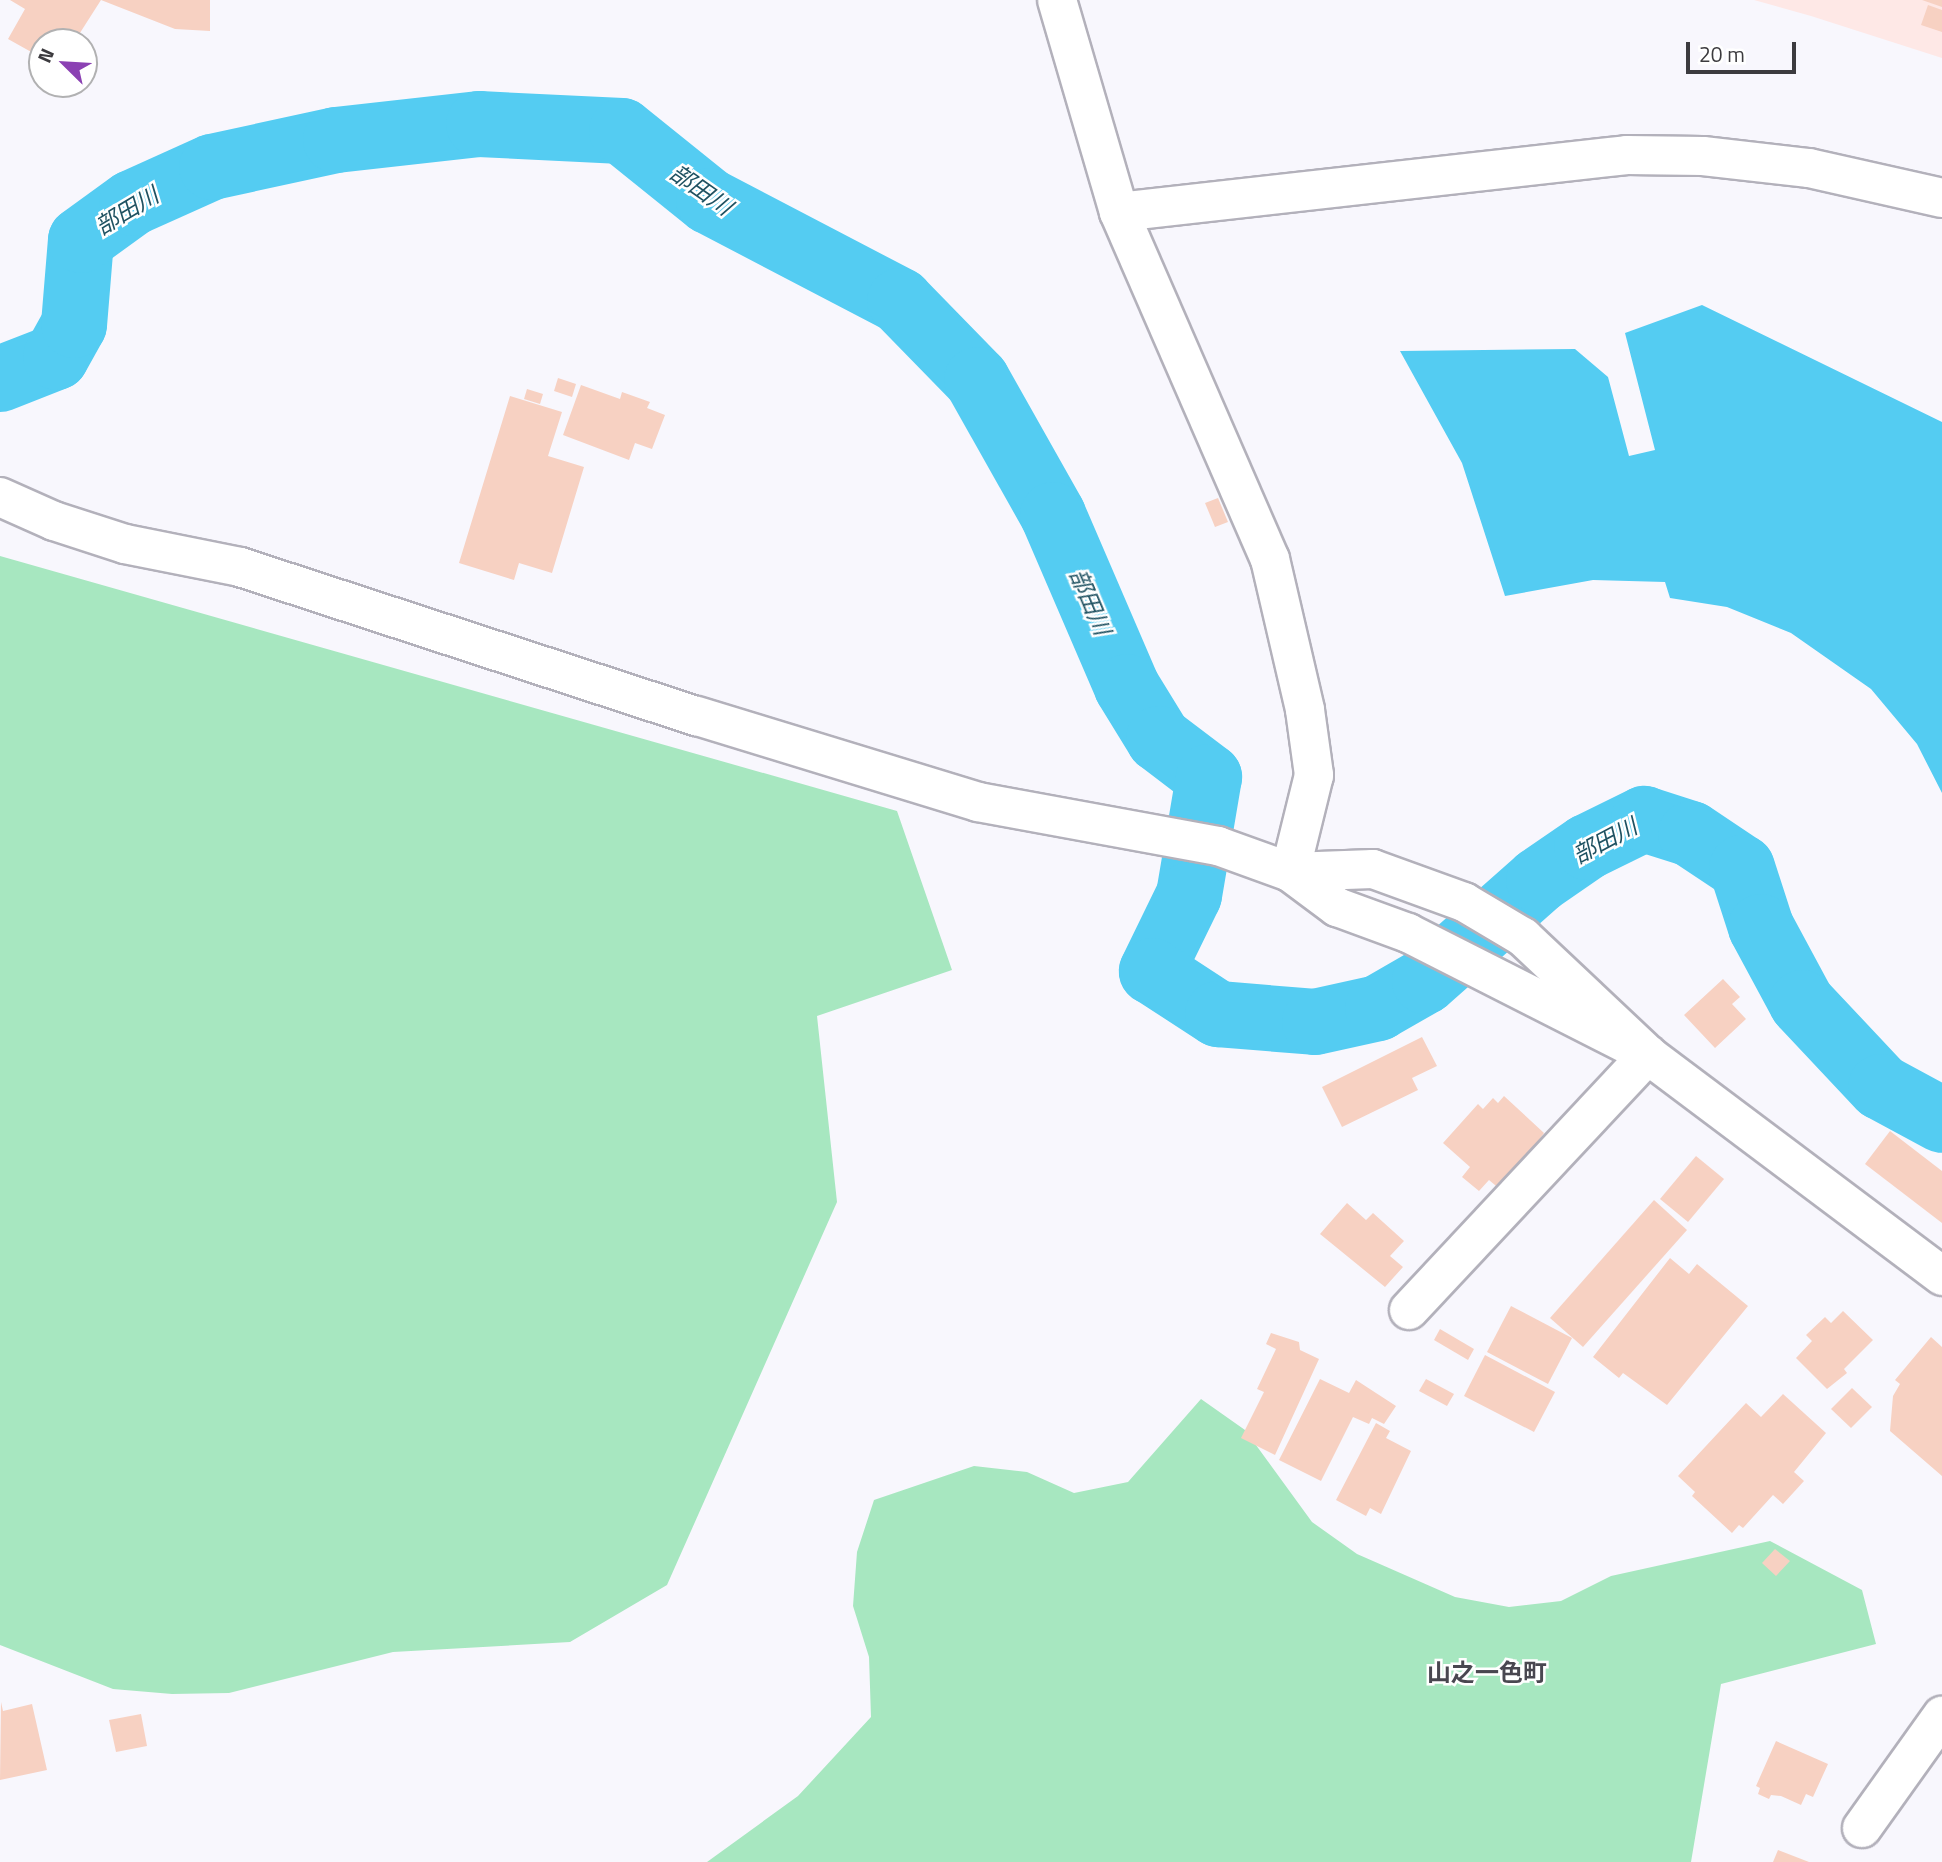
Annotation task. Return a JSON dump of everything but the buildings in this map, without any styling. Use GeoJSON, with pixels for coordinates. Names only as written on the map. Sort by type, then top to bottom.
{"type":"FeatureCollection","features":[{"type":"Feature","properties":{"kind":"street"},"geometry":{"type":"LineString","coordinates":[[1057,0],[1119,212],[1270,559],[1305,710],[1314,775],[1290,872]]}},
{"type":"Feature","properties":{"kind":"street"},"geometry":{"type":"LineString","coordinates":[[1119,212],[1627,155],[1703,156],[1809,168],[1942,198]]}},
{"type":"Feature","properties":{"kind":"street"},"geometry":{"type":"LineString","coordinates":[[0,497],[101,536],[240,567],[697,716],[978,802],[1218,846],[1290,872],[1337,907],[1408,933],[1648,1055]]}},
{"type":"Feature","properties":{"kind":"street"},"geometry":{"type":"LineString","coordinates":[[1290,872],[1373,869],[1464,902],[1523,937],[1648,1055],[1942,1276]]}},
{"type":"Feature","properties":{"kind":"street"},"geometry":{"type":"LineString","coordinates":[[1409,1310],[1648,1055]]}},
{"type":"Feature","properties":{"kind":"street"},"geometry":{"type":"LineString","coordinates":[[1862,1829],[1942,1716]]}},
{"type":"Feature","properties":{"kind":"shaded area"},"geometry":{"type":"Polygon","coordinates":[[[1754,0],[1942,0],[1942,58],[1811,16],[1754,0]]]}},
{"type":"Feature","properties":{"kind":"green space"},"geometry":{"type":"Polygon","coordinates":[[[0,556],[897,811],[952,970],[817,1016],[837,1202],[667,1585],[570,1642],[393,1652],[229,1693],[172,1694],[113,1689],[0,1645],[0,556]]]}},
{"type":"Feature","properties":{"kind":"green space"},"geometry":{"type":"Polygon","coordinates":[[[1201,1399],[1245,1430],[1312,1522],[1357,1554],[1455,1597],[1509,1607],[1561,1601],[1611,1576],[1770,1541],[1862,1590],[1876,1644],[1721,1684],[1691,1862],[707,1862],[798,1796],[871,1717],[869,1657],[853,1606],[857,1552],[874,1500],[974,1466],[1027,1472],[1074,1493],[1128,1482],[1201,1399]]]}},
{"type":"Feature","properties":{"kind":"water"},"geometry":{"type":"Polygon","coordinates":[[[1702,305],[1942,422],[1942,793],[1917,744],[1871,689],[1791,633],[1727,607],[1670,598],[1665,582],[1593,580],[1505,596],[1462,463],[1400,351],[1575,349],[1608,377],[1629,456],[1655,450],[1625,333],[1702,305]]]}},
{"type":"Feature","properties":{"kind":"waterway","name":"部田川"},"geometry":{"type":"LineString","coordinates":[[0,379],[56,357],[74,325],[81,240],[132,203],[212,167],[336,140],[479,124],[622,131],[709,201],[900,301],[977,380],[1053,515],[1127,687],[1159,739],[1209,777],[1189,895],[1152,971],[1218,1014],[1315,1022],[1378,1008],[1425,981],[1539,880],[1587,847],[1644,819],[1691,834],[1742,868],[1761,927],[1802,1003],[1881,1087],[1942,1120]]}},
{"type":"Feature","properties":{"kind":"district","name":"山之一色町"},"geometry":{"type":"Point","coordinates":[1487,1673]}}]}
